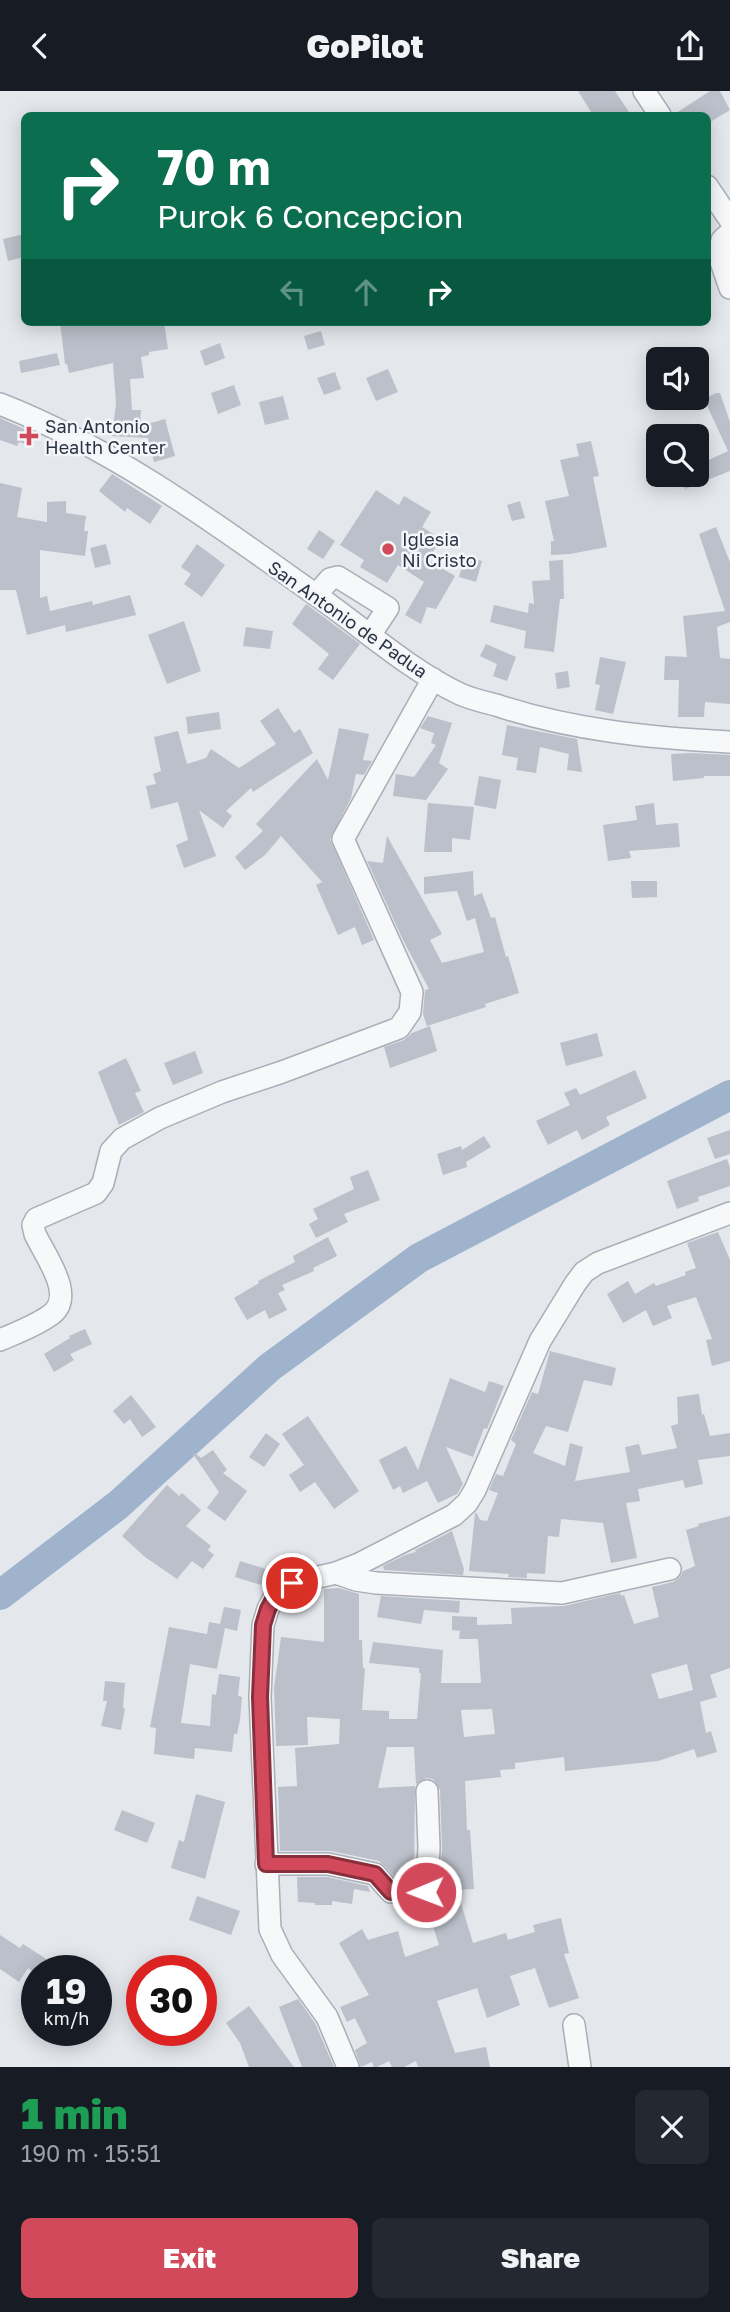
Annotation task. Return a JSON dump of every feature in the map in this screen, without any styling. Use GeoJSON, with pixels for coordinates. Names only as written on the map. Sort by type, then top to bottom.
{"type":"FeatureCollection","features":[{"type":"Feature","properties":{"kind":"street"},"geometry":{"type":"LineString","coordinates":[[644,91],[658,112]]}},
{"type":"Feature","properties":{"kind":"street"},"geometry":{"type":"LineString","coordinates":[[711,192],[730,220]]}},
{"type":"Feature","properties":{"kind":"street"},"geometry":{"type":"LineString","coordinates":[[730,233],[722,240],[719,256],[730,288]]}},
{"type":"Feature","properties":{"kind":"street","name":"San Antonio de Padua"},"geometry":{"type":"LineString","coordinates":[[0,404],[33,417],[106,455],[195,510],[370,635],[433,678],[462,694],[531,717],[652,738],[730,742]]}},
{"type":"Feature","properties":{"kind":"street"},"geometry":{"type":"LineString","coordinates":[[316,596],[330,579],[338,577],[388,608],[370,635]]}},
{"type":"Feature","properties":{"kind":"street"},"geometry":{"type":"LineString","coordinates":[[0,1341],[50,1316],[60,1305],[62,1290],[34,1234],[33,1225],[36,1219],[96,1193],[103,1184],[111,1151],[122,1139],[160,1118],[222,1092],[399,1028],[410,1012],[412,992],[343,839],[433,678]]}},
{"type":"Feature","properties":{"kind":"street"},"geometry":{"type":"LineString","coordinates":[[348,2067],[327,2017],[282,1955],[270,1929],[260,1697],[263,1625],[268,1609],[276,1594],[292,1583],[359,1565],[454,1515],[467,1503],[540,1341],[584,1272],[598,1263],[730,1213]]}},
{"type":"Feature","properties":{"kind":"street"},"geometry":{"type":"LineString","coordinates":[[336,1573],[376,1583],[562,1593],[670,1569]]}},
{"type":"Feature","properties":{"kind":"street"},"geometry":{"type":"LineString","coordinates":[[266,1864],[328,1864],[375,1874],[391,1892],[426,1892],[429,1847],[427,1791]]}},
{"type":"Feature","properties":{"kind":"street"},"geometry":{"type":"LineString","coordinates":[[574,2025],[580,2067]]}},
{"type":"Feature","properties":{"kind":"building"},"geometry":{"type":"Polygon","coordinates":[[[578,91],[615,91],[629,112],[591,112],[578,91]]]}},
{"type":"Feature","properties":{"kind":"building"},"geometry":{"type":"Polygon","coordinates":[[[710,91],[720,91],[730,110],[711,122],[711,112],[678,112],[710,91]]]}},
{"type":"Feature","properties":{"kind":"building"},"geometry":{"type":"Polygon","coordinates":[[[21,235],[21,258],[8,261],[3,239],[21,235]]]}},
{"type":"Feature","properties":{"kind":"building"},"geometry":{"type":"Polygon","coordinates":[[[60,326],[165,326],[168,349],[149,352],[149,355],[141,357],[144,378],[130,379],[132,410],[141,410],[140,426],[165,419],[175,456],[154,462],[148,438],[112,436],[116,404],[113,363],[69,373],[65,364],[60,326]]]}},
{"type":"Feature","properties":{"kind":"building"},"geometry":{"type":"Polygon","coordinates":[[[321,331],[325,345],[308,350],[304,336],[321,331]]]}},
{"type":"Feature","properties":{"kind":"building"},"geometry":{"type":"Polygon","coordinates":[[[220,343],[225,358],[205,366],[200,351],[220,343]]]}},
{"type":"Feature","properties":{"kind":"building"},"geometry":{"type":"Polygon","coordinates":[[[57,353],[60,365],[21,373],[19,361],[57,353]]]}},
{"type":"Feature","properties":{"kind":"building"},"geometry":{"type":"Polygon","coordinates":[[[388,369],[398,392],[376,401],[366,378],[388,369]]]}},
{"type":"Feature","properties":{"kind":"building"},"geometry":{"type":"Polygon","coordinates":[[[335,372],[341,389],[324,395],[317,378],[335,372]]]}},
{"type":"Feature","properties":{"kind":"building"},"geometry":{"type":"Polygon","coordinates":[[[234,385],[241,405],[218,414],[211,393],[234,385]]]}},
{"type":"Feature","properties":{"kind":"building"},"geometry":{"type":"Polygon","coordinates":[[[720,393],[730,422],[730,471],[709,479],[709,460],[728,451],[709,410],[709,396],[720,393]]]}},
{"type":"Feature","properties":{"kind":"building"},"geometry":{"type":"Polygon","coordinates":[[[283,396],[289,419],[265,425],[259,402],[283,396]]]}},
{"type":"Feature","properties":{"kind":"building"},"geometry":{"type":"Polygon","coordinates":[[[0,418],[33,433],[31,446],[19,442],[17,446],[0,440],[0,418]]]}},
{"type":"Feature","properties":{"kind":"building"},"geometry":{"type":"Polygon","coordinates":[[[591,441],[599,476],[593,477],[607,547],[551,555],[551,541],[554,541],[545,501],[569,496],[560,460],[579,456],[576,444],[591,441]]]}},
{"type":"Feature","properties":{"kind":"building"},"geometry":{"type":"Polygon","coordinates":[[[112,474],[162,506],[150,524],[127,508],[125,512],[99,491],[112,474]]]}},
{"type":"Feature","properties":{"kind":"building"},"geometry":{"type":"Polygon","coordinates":[[[0,483],[22,488],[17,517],[47,522],[47,502],[66,501],[66,513],[86,516],[84,531],[88,531],[85,556],[40,550],[40,598],[47,596],[50,611],[92,601],[93,605],[130,595],[136,615],[66,632],[65,625],[27,635],[16,590],[0,590],[0,483]]]}},
{"type":"Feature","properties":{"kind":"building"},"geometry":{"type":"Polygon","coordinates":[[[376,490],[399,505],[404,496],[431,512],[422,527],[441,539],[428,560],[455,576],[436,609],[427,607],[421,624],[405,615],[424,582],[398,565],[387,583],[360,567],[364,560],[340,545],[376,490]]]}},
{"type":"Feature","properties":{"kind":"building"},"geometry":{"type":"Polygon","coordinates":[[[520,501],[525,518],[512,521],[507,505],[520,501]]]}},
{"type":"Feature","properties":{"kind":"building"},"geometry":{"type":"Polygon","coordinates":[[[716,527],[730,562],[730,622],[717,627],[720,658],[730,659],[730,704],[705,702],[704,717],[678,717],[679,680],[664,680],[665,656],[687,657],[683,616],[725,611],[699,534],[716,527]]]}},
{"type":"Feature","properties":{"kind":"building"},"geometry":{"type":"Polygon","coordinates":[[[319,530],[335,541],[323,559],[307,549],[319,530]]]}},
{"type":"Feature","properties":{"kind":"building"},"geometry":{"type":"Polygon","coordinates":[[[106,544],[111,564],[95,568],[90,548],[106,544]]]}},
{"type":"Feature","properties":{"kind":"building"},"geometry":{"type":"Polygon","coordinates":[[[197,544],[225,565],[202,597],[184,584],[191,574],[181,567],[197,544]]]}},
{"type":"Feature","properties":{"kind":"building"},"geometry":{"type":"Polygon","coordinates":[[[465,556],[482,561],[476,582],[459,577],[465,556]]]}},
{"type":"Feature","properties":{"kind":"building"},"geometry":{"type":"Polygon","coordinates":[[[563,560],[564,599],[560,599],[554,652],[524,648],[526,631],[490,622],[494,605],[528,613],[529,603],[534,604],[532,581],[550,580],[549,561],[563,560]]]}},
{"type":"Feature","properties":{"kind":"building"},"geometry":{"type":"Polygon","coordinates":[[[306,604],[360,644],[333,680],[318,669],[329,654],[292,624],[306,604]]]}},
{"type":"Feature","properties":{"kind":"building"},"geometry":{"type":"Polygon","coordinates":[[[184,621],[201,671],[167,684],[148,635],[184,621]]]}},
{"type":"Feature","properties":{"kind":"building"},"geometry":{"type":"Polygon","coordinates":[[[246,627],[273,631],[270,649],[243,646],[246,627]]]}},
{"type":"Feature","properties":{"kind":"building"},"geometry":{"type":"Polygon","coordinates":[[[486,644],[516,657],[507,681],[493,676],[497,664],[480,656],[486,644]]]}},
{"type":"Feature","properties":{"kind":"building"},"geometry":{"type":"Polygon","coordinates":[[[600,657],[626,662],[613,714],[595,710],[600,685],[595,684],[600,657]]]}},
{"type":"Feature","properties":{"kind":"building"},"geometry":{"type":"Polygon","coordinates":[[[568,671],[570,687],[557,689],[555,673],[568,671]]]}},
{"type":"Feature","properties":{"kind":"building"},"geometry":{"type":"Polygon","coordinates":[[[278,708],[294,733],[300,729],[313,753],[253,792],[251,788],[226,811],[232,816],[223,828],[199,810],[216,856],[184,868],[176,845],[188,840],[178,802],[151,809],[146,786],[156,784],[153,774],[161,771],[154,737],[178,731],[187,764],[206,758],[211,749],[239,768],[276,744],[260,721],[278,708]]]}},
{"type":"Feature","properties":{"kind":"building"},"geometry":{"type":"Polygon","coordinates":[[[219,712],[221,729],[188,734],[186,717],[219,712]]]}},
{"type":"Feature","properties":{"kind":"building"},"geometry":{"type":"Polygon","coordinates":[[[428,716],[452,723],[439,763],[448,769],[426,800],[393,796],[396,774],[414,777],[436,745],[431,743],[434,733],[420,728],[428,716]]]}},
{"type":"Feature","properties":{"kind":"building"},"geometry":{"type":"Polygon","coordinates":[[[507,725],[577,739],[582,772],[567,770],[569,754],[540,747],[536,773],[516,770],[518,758],[502,755],[507,725]]]}},
{"type":"Feature","properties":{"kind":"building"},"geometry":{"type":"Polygon","coordinates":[[[339,728],[369,734],[363,760],[372,761],[364,775],[356,774],[351,798],[330,839],[374,940],[362,945],[355,927],[338,935],[316,885],[322,882],[281,836],[265,855],[245,870],[235,857],[263,831],[256,824],[317,759],[328,780],[339,728]]]}},
{"type":"Feature","properties":{"kind":"building"},"geometry":{"type":"Polygon","coordinates":[[[671,754],[730,755],[730,776],[704,776],[673,781],[671,754]]]}},
{"type":"Feature","properties":{"kind":"building"},"geometry":{"type":"Polygon","coordinates":[[[479,776],[501,780],[496,809],[474,805],[479,776]]]}},
{"type":"Feature","properties":{"kind":"building"},"geometry":{"type":"Polygon","coordinates":[[[428,803],[474,807],[470,840],[452,838],[452,852],[424,852],[428,803]]]}},
{"type":"Feature","properties":{"kind":"building"},"geometry":{"type":"Polygon","coordinates":[[[654,803],[656,825],[678,823],[680,847],[629,851],[631,858],[608,861],[603,825],[637,820],[635,806],[654,803]]]}},
{"type":"Feature","properties":{"kind":"building"},"geometry":{"type":"Polygon","coordinates":[[[387,836],[442,934],[430,940],[442,963],[484,952],[475,918],[467,921],[457,891],[424,894],[424,877],[473,871],[474,896],[482,893],[491,918],[495,917],[519,993],[427,1026],[423,1014],[425,990],[429,989],[367,861],[383,863],[387,836]]]}},
{"type":"Feature","properties":{"kind":"building"},"geometry":{"type":"Polygon","coordinates":[[[631,881],[657,881],[657,897],[632,898],[631,881]]]}},
{"type":"Feature","properties":{"kind":"building"},"geometry":{"type":"Polygon","coordinates":[[[430,1026],[437,1051],[390,1068],[384,1047],[430,1026]]]}},
{"type":"Feature","properties":{"kind":"building"},"geometry":{"type":"Polygon","coordinates":[[[597,1033],[603,1056],[566,1066],[560,1043],[597,1033]]]}},
{"type":"Feature","properties":{"kind":"building"},"geometry":{"type":"Polygon","coordinates":[[[195,1051],[203,1073],[173,1085],[164,1063],[195,1051]]]}},
{"type":"Feature","properties":{"kind":"building"},"geometry":{"type":"Polygon","coordinates":[[[126,1058],[141,1091],[135,1093],[144,1112],[119,1125],[98,1072],[126,1058]]]}},
{"type":"Feature","properties":{"kind":"building"},"geometry":{"type":"Polygon","coordinates":[[[635,1070],[647,1098],[606,1117],[610,1125],[582,1140],[577,1130],[548,1145],[536,1121],[570,1105],[564,1093],[576,1088],[580,1095],[635,1070]]]}},
{"type":"Feature","properties":{"kind":"building"},"geometry":{"type":"Polygon","coordinates":[[[730,1130],[730,1154],[715,1159],[707,1138],[730,1130]]]}},
{"type":"Feature","properties":{"kind":"building"},"geometry":{"type":"Polygon","coordinates":[[[484,1136],[491,1147],[466,1162],[467,1167],[443,1175],[437,1154],[461,1146],[462,1150],[484,1136]]]}},
{"type":"Feature","properties":{"kind":"building"},"geometry":{"type":"Polygon","coordinates":[[[727,1159],[730,1186],[698,1197],[699,1201],[677,1209],[667,1181],[727,1159]]]}},
{"type":"Feature","properties":{"kind":"building"},"geometry":{"type":"Polygon","coordinates":[[[368,1170],[380,1200],[344,1214],[348,1222],[316,1238],[309,1224],[318,1219],[313,1209],[354,1189],[350,1177],[368,1170]]]}},
{"type":"Feature","properties":{"kind":"building"},"geometry":{"type":"Polygon","coordinates":[[[718,1232],[730,1260],[730,1361],[712,1366],[706,1340],[712,1339],[696,1297],[667,1306],[672,1318],[653,1326],[646,1310],[623,1323],[607,1294],[628,1281],[635,1294],[654,1283],[656,1286],[686,1275],[685,1272],[696,1268],[687,1243],[718,1232]]]}},
{"type":"Feature","properties":{"kind":"building"},"geometry":{"type":"Polygon","coordinates":[[[328,1237],[337,1256],[313,1268],[314,1271],[282,1285],[285,1290],[278,1293],[287,1310],[269,1319],[265,1310],[247,1320],[234,1298],[259,1283],[258,1281],[295,1262],[293,1256],[328,1237]]]}},
{"type":"Feature","properties":{"kind":"building"},"geometry":{"type":"Polygon","coordinates":[[[85,1329],[92,1344],[70,1354],[74,1360],[54,1372],[44,1354],[70,1338],[69,1336],[85,1329]]]}},
{"type":"Feature","properties":{"kind":"building"},"geometry":{"type":"Polygon","coordinates":[[[550,1351],[616,1368],[612,1386],[584,1380],[568,1432],[546,1426],[533,1453],[565,1466],[570,1443],[583,1447],[575,1481],[630,1472],[625,1447],[639,1444],[642,1455],[677,1448],[671,1426],[678,1424],[677,1397],[699,1394],[702,1415],[704,1414],[710,1436],[730,1433],[730,1456],[698,1460],[703,1484],[685,1488],[683,1480],[638,1489],[640,1501],[626,1503],[637,1558],[611,1563],[603,1523],[561,1519],[559,1537],[548,1536],[545,1574],[527,1573],[527,1578],[469,1571],[475,1514],[476,1512],[480,1520],[487,1521],[498,1493],[489,1490],[496,1474],[503,1476],[516,1444],[511,1440],[532,1392],[538,1394],[550,1351]]]}},
{"type":"Feature","properties":{"kind":"building"},"geometry":{"type":"Polygon","coordinates":[[[450,1378],[485,1392],[489,1381],[504,1386],[473,1457],[446,1447],[463,1484],[457,1494],[438,1503],[427,1481],[403,1493],[400,1486],[393,1490],[379,1460],[406,1446],[418,1470],[450,1378]]]}},
{"type":"Feature","properties":{"kind":"building"},"geometry":{"type":"Polygon","coordinates":[[[131,1395],[156,1427],[142,1437],[130,1419],[124,1424],[113,1411],[131,1395]]]}},
{"type":"Feature","properties":{"kind":"building"},"geometry":{"type":"Polygon","coordinates":[[[308,1416],[359,1491],[334,1509],[315,1482],[300,1492],[289,1475],[304,1465],[282,1434],[308,1416]]]}},
{"type":"Feature","properties":{"kind":"building"},"geometry":{"type":"Polygon","coordinates":[[[266,1433],[280,1444],[264,1467],[249,1457],[266,1433]]]}},
{"type":"Feature","properties":{"kind":"building"},"geometry":{"type":"Polygon","coordinates":[[[213,1450],[227,1470],[223,1473],[247,1491],[225,1521],[207,1508],[219,1492],[193,1454],[201,1458],[213,1450]]]}},
{"type":"Feature","properties":{"kind":"building"},"geometry":{"type":"Polygon","coordinates":[[[167,1485],[179,1496],[182,1493],[201,1510],[186,1526],[211,1546],[208,1550],[214,1555],[203,1569],[192,1561],[177,1579],[145,1557],[122,1536],[167,1485]]]}},
{"type":"Feature","properties":{"kind":"building"},"geometry":{"type":"Polygon","coordinates":[[[730,1516],[730,1668],[710,1675],[717,1697],[700,1702],[706,1733],[711,1731],[717,1752],[697,1758],[694,1749],[658,1761],[565,1771],[564,1757],[515,1763],[515,1769],[500,1770],[501,1777],[465,1781],[474,1889],[457,1890],[473,1943],[506,1933],[508,1940],[535,1932],[533,1925],[561,1918],[569,1953],[564,1954],[579,1998],[549,2008],[535,1968],[510,1976],[520,2005],[487,2018],[477,1988],[437,2001],[455,2053],[486,2047],[490,2067],[418,2067],[416,2061],[404,2067],[392,2067],[389,2061],[377,2067],[374,2067],[372,2062],[361,2067],[355,2050],[367,2043],[355,2018],[347,2022],[340,2007],[369,1995],[339,1943],[362,1929],[368,1940],[398,1931],[405,1957],[439,1945],[426,1905],[434,1903],[440,1893],[440,1790],[433,1779],[426,1778],[416,1784],[414,1747],[387,1747],[378,1788],[415,1786],[414,1879],[397,1879],[379,1861],[331,1851],[280,1851],[278,1787],[297,1786],[295,1748],[339,1744],[340,1719],[307,1717],[308,1745],[276,1746],[274,1688],[281,1637],[324,1642],[324,1589],[339,1588],[359,1594],[359,1640],[362,1640],[365,1668],[362,1710],[389,1711],[389,1719],[417,1719],[421,1673],[419,1668],[369,1663],[373,1642],[443,1650],[441,1683],[481,1683],[478,1639],[459,1639],[460,1631],[452,1630],[452,1616],[477,1617],[477,1625],[512,1624],[511,1608],[564,1606],[620,1593],[621,1596],[624,1595],[634,1624],[659,1617],[652,1587],[673,1582],[683,1571],[695,1566],[686,1530],[699,1526],[698,1524],[730,1516]],[[687,1664],[651,1674],[659,1699],[693,1690],[687,1664]],[[492,1709],[461,1710],[464,1737],[495,1734],[492,1709]]]}},
{"type":"Feature","properties":{"kind":"building"},"geometry":{"type":"Polygon","coordinates":[[[452,1531],[464,1569],[463,1575],[384,1570],[383,1566],[416,1552],[415,1550],[452,1531]]]}},
{"type":"Feature","properties":{"kind":"building"},"geometry":{"type":"Polygon","coordinates":[[[240,1561],[266,1569],[261,1585],[235,1577],[240,1561]]]}},
{"type":"Feature","properties":{"kind":"building"},"geometry":{"type":"Polygon","coordinates":[[[381,1596],[460,1601],[459,1613],[424,1610],[421,1624],[377,1617],[381,1596]]]}},
{"type":"Feature","properties":{"kind":"building"},"geometry":{"type":"Polygon","coordinates":[[[224,1607],[241,1610],[237,1631],[225,1628],[217,1669],[190,1664],[181,1723],[210,1726],[212,1694],[216,1695],[219,1674],[240,1677],[240,1720],[237,1734],[234,1734],[232,1752],[195,1748],[194,1759],[154,1754],[156,1728],[150,1727],[169,1627],[207,1634],[209,1622],[220,1624],[224,1607]]]}},
{"type":"Feature","properties":{"kind":"building"},"geometry":{"type":"Polygon","coordinates":[[[105,1681],[125,1683],[125,1709],[121,1730],[101,1726],[107,1701],[103,1701],[105,1681]]]}},
{"type":"Feature","properties":{"kind":"building"},"geometry":{"type":"Polygon","coordinates":[[[196,1794],[225,1802],[205,1879],[171,1868],[179,1840],[184,1842],[196,1794]]]}},
{"type":"Feature","properties":{"kind":"building"},"geometry":{"type":"Polygon","coordinates":[[[122,1810],[155,1823],[147,1843],[114,1830],[122,1810]]]}},
{"type":"Feature","properties":{"kind":"building"},"geometry":{"type":"Polygon","coordinates":[[[297,1877],[327,1877],[368,1886],[370,1892],[354,1889],[352,1904],[332,1901],[332,1905],[315,1905],[298,1902],[297,1877]]]}},
{"type":"Feature","properties":{"kind":"building"},"geometry":{"type":"Polygon","coordinates":[[[197,1896],[240,1911],[231,1935],[189,1920],[197,1896]]]}},
{"type":"Feature","properties":{"kind":"building"},"geometry":{"type":"Polygon","coordinates":[[[0,1935],[20,1948],[23,1944],[40,1955],[21,1955],[19,1982],[0,1969],[0,1935]]]}},
{"type":"Feature","properties":{"kind":"building"},"geometry":{"type":"Polygon","coordinates":[[[298,1999],[315,2023],[334,2067],[302,2067],[279,2007],[298,1999]]]}},
{"type":"Feature","properties":{"kind":"building"},"geometry":{"type":"Polygon","coordinates":[[[249,2006],[294,2067],[249,2067],[240,2043],[226,2023],[249,2006]]]}},
{"type":"Feature","properties":{"kind":"waterway"},"geometry":{"type":"LineString","coordinates":[[0,1595],[118,1505],[270,1367],[419,1258],[730,1095]]}},
{"type":"Feature","properties":{"kind":"place","name":"San Antonio Health Center"},"geometry":{"type":"Point","coordinates":[29,436]}},
{"type":"Feature","properties":{"kind":"place","name":"Iglesia Ni Cristo"},"geometry":{"type":"Point","coordinates":[388,549]}},
{"type":"Feature","properties":{"kind":"route"},"geometry":{"type":"LineString","coordinates":[[292,1583],[276,1594],[263,1625],[260,1697],[266,1864],[328,1864],[375,1874],[391,1892],[426,1892]]}}]}
